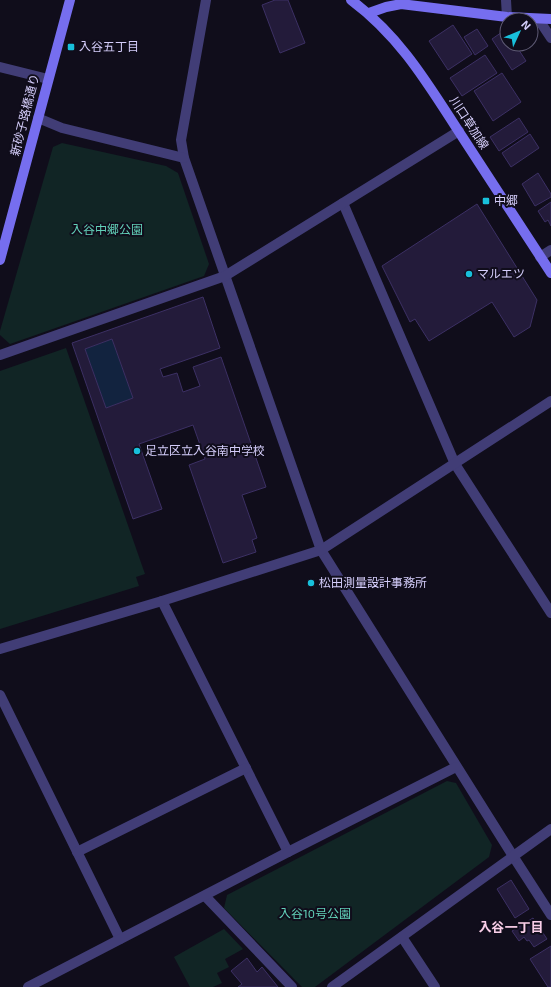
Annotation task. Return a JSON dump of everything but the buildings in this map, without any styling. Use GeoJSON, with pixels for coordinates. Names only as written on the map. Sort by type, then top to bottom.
{"type":"FeatureCollection","features":[{"type":"Feature","properties":{"kind":"street","name":"新砂子路橋通り"},"geometry":{"type":"LineString","coordinates":[[0,260],[70,0]]}},
{"type":"Feature","properties":{"kind":"street"},"geometry":{"type":"LineString","coordinates":[[206,0],[181,140],[184,158],[321,550],[456,767],[551,915]]}},
{"type":"Feature","properties":{"kind":"street","name":"川口草加線"},"geometry":{"type":"LineString","coordinates":[[351,0],[369,13],[388,32],[427,81],[551,273]]}},
{"type":"Feature","properties":{"kind":"street"},"geometry":{"type":"LineString","coordinates":[[506,0],[507,12]]}},
{"type":"Feature","properties":{"kind":"street"},"geometry":{"type":"LineString","coordinates":[[369,13],[401,4],[499,16]]}},
{"type":"Feature","properties":{"kind":"street"},"geometry":{"type":"LineString","coordinates":[[539,20],[551,20]]}},
{"type":"Feature","properties":{"kind":"street"},"geometry":{"type":"LineString","coordinates":[[539,20],[551,38]]}},
{"type":"Feature","properties":{"kind":"street"},"geometry":{"type":"LineString","coordinates":[[0,67],[48,79]]}},
{"type":"Feature","properties":{"kind":"street"},"geometry":{"type":"LineString","coordinates":[[38,118],[62,128],[184,158]]}},
{"type":"Feature","properties":{"kind":"street"},"geometry":{"type":"LineString","coordinates":[[0,355],[225,276],[459,131]]}},
{"type":"Feature","properties":{"kind":"street"},"geometry":{"type":"LineString","coordinates":[[344,203],[454,464],[551,613]]}},
{"type":"Feature","properties":{"kind":"street"},"geometry":{"type":"LineString","coordinates":[[540,256],[551,250]]}},
{"type":"Feature","properties":{"kind":"street"},"geometry":{"type":"LineString","coordinates":[[0,649],[162,601],[321,550],[551,401]]}},
{"type":"Feature","properties":{"kind":"street"},"geometry":{"type":"LineString","coordinates":[[162,601],[288,852]]}},
{"type":"Feature","properties":{"kind":"street"},"geometry":{"type":"LineString","coordinates":[[0,695],[120,940]]}},
{"type":"Feature","properties":{"kind":"street"},"geometry":{"type":"LineString","coordinates":[[28,987],[288,852],[456,767]]}},
{"type":"Feature","properties":{"kind":"street"},"geometry":{"type":"LineString","coordinates":[[77,852],[246,768]]}},
{"type":"Feature","properties":{"kind":"street"},"geometry":{"type":"LineString","coordinates":[[332,987],[551,829]]}},
{"type":"Feature","properties":{"kind":"street"},"geometry":{"type":"LineString","coordinates":[[205,896],[292,987]]}},
{"type":"Feature","properties":{"kind":"street"},"geometry":{"type":"LineString","coordinates":[[402,937],[435,987]]}},
{"type":"Feature","properties":{"kind":"green space","name":"入谷中郷公園"},"geometry":{"type":"Polygon","coordinates":[[[62,143],[166,166],[178,173],[209,264],[204,276],[10,344],[0,335],[0,331],[53,147],[62,143]]]}},
{"type":"Feature","properties":{"kind":"green space"},"geometry":{"type":"Polygon","coordinates":[[[66,348],[145,574],[136,577],[139,586],[0,629],[0,371],[66,348]]]}},
{"type":"Feature","properties":{"kind":"green space","name":"入谷10号公園"},"geometry":{"type":"Polygon","coordinates":[[[447,781],[456,783],[492,845],[489,857],[315,987],[302,987],[224,908],[227,895],[447,781]]]}},
{"type":"Feature","properties":{"kind":"green space"},"geometry":{"type":"Polygon","coordinates":[[[224,929],[243,949],[225,959],[229,967],[217,973],[222,983],[213,987],[190,987],[174,957],[224,929]]]}},
{"type":"Feature","properties":{"kind":"water"},"geometry":{"type":"Polygon","coordinates":[[[112,339],[133,398],[106,408],[85,349],[112,339]]]}},
{"type":"Feature","properties":{"kind":"place","name":"入谷五丁目"},"geometry":{"type":"Point","coordinates":[71,47]}},
{"type":"Feature","properties":{"kind":"place","name":"中郷"},"geometry":{"type":"Point","coordinates":[486,201]}},
{"type":"Feature","properties":{"kind":"place","name":"マルエツ"},"geometry":{"type":"Point","coordinates":[469,274]}},
{"type":"Feature","properties":{"kind":"place","name":"足立区立入谷南中学校"},"geometry":{"type":"Point","coordinates":[137,451]}},
{"type":"Feature","properties":{"kind":"place","name":"松田測量設計事務所"},"geometry":{"type":"Point","coordinates":[311,583]}},
{"type":"Feature","properties":{"kind":"district","name":"入谷一丁目"},"geometry":{"type":"Point","coordinates":[511,927]}}]}
